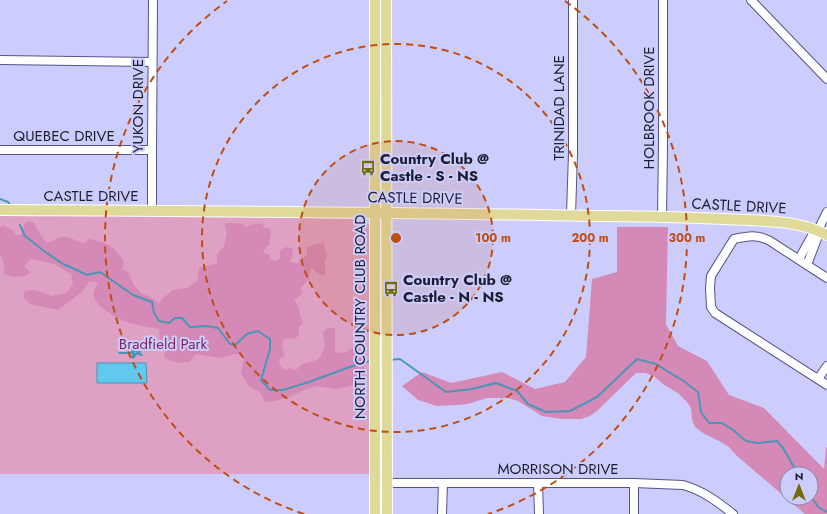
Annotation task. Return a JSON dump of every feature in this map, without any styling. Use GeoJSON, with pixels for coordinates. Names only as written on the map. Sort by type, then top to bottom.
{"type":"FeatureCollection","features":[{"type":"Feature","properties":{"kind":"main road","name":"NORTH COUNTRY CLUB ROAD"},"geometry":{"type":"LineString","coordinates":[[375,0],[375,514]]}},
{"type":"Feature","properties":{"kind":"main road","name":"NORTH COUNTRY CLUB ROAD"},"geometry":{"type":"LineString","coordinates":[[386,0],[387,514]]}},
{"type":"Feature","properties":{"kind":"main road"},"geometry":{"type":"LineString","coordinates":[[375,48],[386,48]]}},
{"type":"Feature","properties":{"kind":"main road","name":"CASTLE DRIVE"},"geometry":{"type":"LineString","coordinates":[[0,210],[386,212],[662,217],[794,224],[822,232]]}},
{"type":"Feature","properties":{"kind":"main road"},"geometry":{"type":"LineString","coordinates":[[375,416],[386,416]]}},
{"type":"Feature","properties":{"kind":"street","name":"YUKON DRIVE"},"geometry":{"type":"LineString","coordinates":[[152,0],[152,211]]}},
{"type":"Feature","properties":{"kind":"street","name":"TRINIDAD LANE"},"geometry":{"type":"LineString","coordinates":[[571,215],[573,153],[573,0]]}},
{"type":"Feature","properties":{"kind":"street","name":"HOLBROOK DRIVE"},"geometry":{"type":"LineString","coordinates":[[662,217],[663,0]]}},
{"type":"Feature","properties":{"kind":"street"},"geometry":{"type":"LineString","coordinates":[[751,0],[827,79]]}},
{"type":"Feature","properties":{"kind":"street"},"geometry":{"type":"LineString","coordinates":[[0,60],[152,62]]}},
{"type":"Feature","properties":{"kind":"street","name":"QUEBEC DRIVE"},"geometry":{"type":"LineString","coordinates":[[0,150],[152,150]]}},
{"type":"Feature","properties":{"kind":"street"},"geometry":{"type":"LineString","coordinates":[[807,265],[818,236],[822,232],[827,212]]}},
{"type":"Feature","properties":{"kind":"street"},"geometry":{"type":"LineString","coordinates":[[799,259],[813,234],[822,232]]}},
{"type":"Feature","properties":{"kind":"street"},"geometry":{"type":"LineString","coordinates":[[827,278],[770,241],[763,237],[756,236],[734,239],[711,276],[710,288],[711,307],[715,313],[827,385]]}},
{"type":"Feature","properties":{"kind":"street"},"geometry":{"type":"LineString","coordinates":[[818,379],[827,366]]}},
{"type":"Feature","properties":{"kind":"street","name":"MORRISON DRIVE"},"geometry":{"type":"LineString","coordinates":[[375,483],[634,483],[683,485],[713,498],[733,514]]}},
{"type":"Feature","properties":{"kind":"street"},"geometry":{"type":"LineString","coordinates":[[634,483],[634,514]]}},
{"type":"Feature","properties":{"kind":"street"},"geometry":{"type":"LineString","coordinates":[[442,514],[443,484]]}},
{"type":"Feature","properties":{"kind":"street"},"geometry":{"type":"LineString","coordinates":[[538,484],[539,514]]}},
{"type":"Feature","properties":{"kind":"green space","name":"Bradfield Park"},"geometry":{"type":"Polygon","coordinates":[[[0,214],[293,216],[353,219],[365,222],[370,226],[371,474],[0,474],[0,214]]]}},
{"type":"Feature","properties":{"kind":"shaded area"},"geometry":{"type":"Polygon","coordinates":[[[29,221],[33,222],[43,239],[48,243],[64,237],[84,243],[89,239],[95,240],[110,246],[117,252],[124,262],[122,269],[128,272],[134,285],[141,293],[154,299],[159,304],[162,299],[173,290],[187,288],[197,281],[199,268],[217,263],[217,254],[224,247],[227,231],[225,227],[226,223],[240,224],[247,227],[254,224],[263,224],[264,228],[269,228],[271,232],[269,245],[263,252],[270,255],[270,259],[276,261],[280,258],[280,251],[286,247],[292,248],[293,254],[290,261],[298,264],[299,261],[307,255],[307,247],[324,243],[327,256],[325,261],[325,276],[318,274],[312,268],[310,271],[309,280],[301,287],[303,293],[294,300],[298,306],[303,323],[299,327],[299,335],[295,339],[289,338],[283,340],[282,347],[285,356],[279,359],[280,366],[285,370],[290,368],[296,370],[302,364],[319,359],[325,347],[323,333],[327,328],[335,328],[335,352],[344,353],[354,347],[364,353],[364,378],[351,386],[336,389],[317,386],[289,397],[265,402],[260,392],[249,386],[241,373],[244,357],[241,354],[234,354],[221,358],[196,354],[189,362],[177,363],[164,357],[167,344],[160,341],[159,329],[136,325],[110,314],[99,305],[95,299],[94,291],[98,282],[89,282],[83,291],[58,310],[30,304],[23,297],[25,291],[35,290],[52,296],[66,293],[73,284],[71,274],[54,264],[31,259],[24,266],[30,272],[26,276],[13,277],[4,274],[4,264],[0,255],[0,227],[3,225],[13,231],[16,235],[21,235],[25,223],[29,221]]]}},
{"type":"Feature","properties":{"kind":"shaded area"},"geometry":{"type":"Polygon","coordinates":[[[617,227],[668,227],[666,324],[678,346],[707,361],[729,395],[764,408],[824,469],[827,447],[827,514],[805,514],[796,506],[819,506],[819,466],[779,466],[779,492],[736,455],[729,447],[695,427],[692,419],[691,408],[686,401],[679,394],[655,377],[646,373],[636,373],[598,410],[590,416],[581,419],[561,419],[542,416],[518,401],[508,398],[487,398],[467,404],[437,406],[418,400],[402,386],[422,372],[451,383],[502,372],[535,389],[565,382],[586,357],[592,279],[617,272],[617,227]]]}},
{"type":"Feature","properties":{"kind":"water"},"geometry":{"type":"Polygon","coordinates":[[[97,363],[146,363],[147,383],[97,383],[97,363]]]}},
{"type":"Feature","properties":{"kind":"waterway"},"geometry":{"type":"LineString","coordinates":[[0,199],[8,202],[10,205]]}},
{"type":"Feature","properties":{"kind":"waterway"},"geometry":{"type":"LineString","coordinates":[[20,225],[25,236],[66,266],[87,275],[100,272],[133,295],[152,302],[154,313],[159,321],[169,323],[175,318],[182,318],[190,327],[207,326],[218,328],[230,344],[235,345],[247,334],[258,331],[270,339],[270,349],[261,380],[270,390],[283,390],[358,364],[371,361]]}},
{"type":"Feature","properties":{"kind":"waterway"},"geometry":{"type":"LineString","coordinates":[[119,353],[133,353],[135,351],[134,349],[132,350],[133,353],[134,354],[134,355],[135,355],[133,358],[133,354],[134,354],[140,354]]}},
{"type":"Feature","properties":{"kind":"waterway"},"geometry":{"type":"LineString","coordinates":[[140,354],[138,351],[138,354],[142,355]]}},
{"type":"Feature","properties":{"kind":"waterway"},"geometry":{"type":"LineString","coordinates":[[389,360],[400,359],[446,392],[472,389],[496,383],[517,391],[528,404],[546,412],[570,411],[597,397],[637,359],[656,364],[698,392],[701,412],[709,423],[722,423],[746,441],[758,443],[777,441],[793,466]]}},
{"type":"Feature","properties":{"kind":"waterway"},"geometry":{"type":"LineString","coordinates":[[817,506],[827,512]]}},
{"type":"Feature","properties":{"kind":"place","name":"Country Club @ Castle - S - NS"},"geometry":{"type":"Point","coordinates":[368,168]}},
{"type":"Feature","properties":{"kind":"place","name":"Country Club @ Castle - N - NS"},"geometry":{"type":"Point","coordinates":[391,289]}}]}
